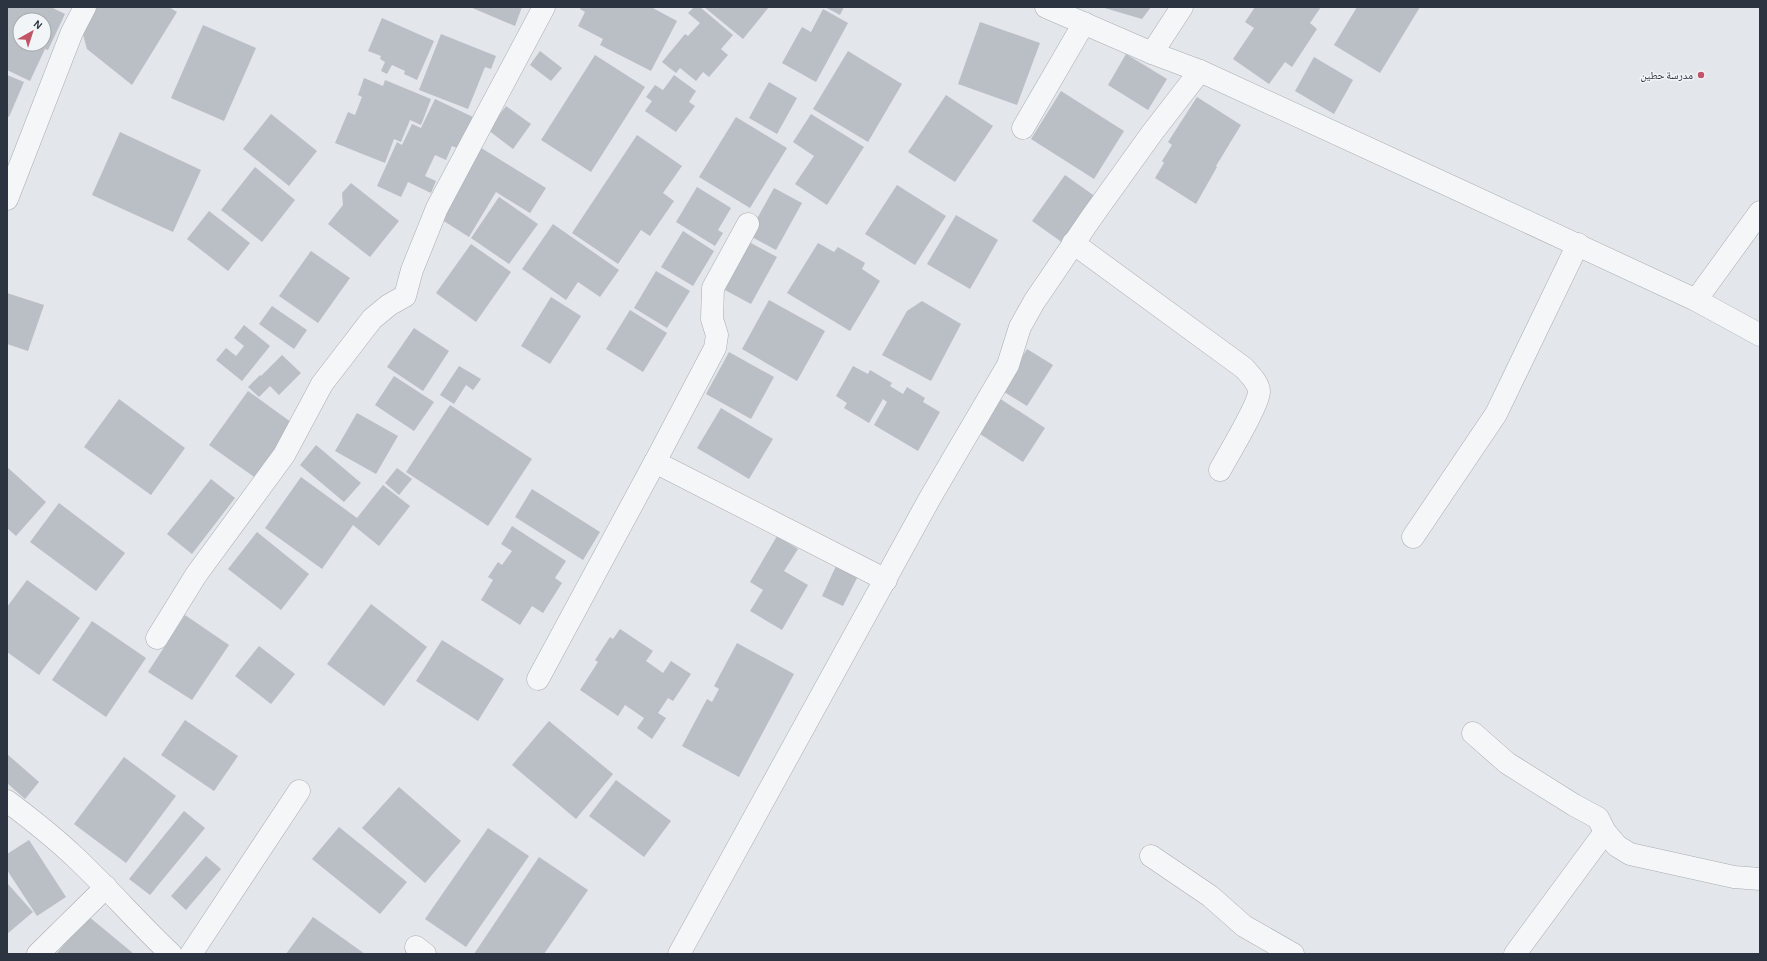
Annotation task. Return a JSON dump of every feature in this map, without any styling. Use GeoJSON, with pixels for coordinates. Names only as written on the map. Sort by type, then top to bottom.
{"type":"FeatureCollection","features":[{"type":"Feature","properties":{"kind":"street"},"geometry":{"type":"LineString","coordinates":[[7,199],[72,32],[85,7]]}},
{"type":"Feature","properties":{"kind":"street"},"geometry":{"type":"LineString","coordinates":[[157,638],[196,575],[284,455],[322,384],[372,319],[389,305],[405,296],[415,263],[437,208],[544,7]]}},
{"type":"Feature","properties":{"kind":"street"},"geometry":{"type":"LineString","coordinates":[[1046,7],[1152,53],[1200,71],[1578,244],[1696,300],[1760,335]]}},
{"type":"Feature","properties":{"kind":"street"},"geometry":{"type":"LineString","coordinates":[[1152,53],[1182,7]]}},
{"type":"Feature","properties":{"kind":"street"},"geometry":{"type":"LineString","coordinates":[[1023,128],[1084,24]]}},
{"type":"Feature","properties":{"kind":"street"},"geometry":{"type":"LineString","coordinates":[[679,954],[930,498],[1008,365],[1020,327],[1030,308],[1073,243],[1152,133],[1200,71]]}},
{"type":"Feature","properties":{"kind":"street"},"geometry":{"type":"LineString","coordinates":[[1696,300],[1760,212]]}},
{"type":"Feature","properties":{"kind":"street"},"geometry":{"type":"LineString","coordinates":[[538,679],[715,348],[717,336],[712,319],[713,288],[748,224]]}},
{"type":"Feature","properties":{"kind":"street"},"geometry":{"type":"LineString","coordinates":[[1073,243],[1244,368],[1255,382],[1259,391],[1255,405],[1220,470]]}},
{"type":"Feature","properties":{"kind":"street"},"geometry":{"type":"LineString","coordinates":[[1413,537],[1496,414],[1578,244]]}},
{"type":"Feature","properties":{"kind":"street"},"geometry":{"type":"LineString","coordinates":[[655,462],[886,580]]}},
{"type":"Feature","properties":{"kind":"street"},"geometry":{"type":"LineString","coordinates":[[1473,734],[1508,763],[1574,805],[1598,818],[1606,832],[1617,846],[1630,854],[1734,877],[1760,879]]}},
{"type":"Feature","properties":{"kind":"street"},"geometry":{"type":"LineString","coordinates":[[190,954],[299,791]]}},
{"type":"Feature","properties":{"kind":"street"},"geometry":{"type":"LineString","coordinates":[[7,801],[76,857],[168,953]]}},
{"type":"Feature","properties":{"kind":"street"},"geometry":{"type":"LineString","coordinates":[[1514,954],[1606,832]]}},
{"type":"Feature","properties":{"kind":"street"},"geometry":{"type":"LineString","coordinates":[[1150,856],[1210,896],[1244,926],[1292,954]]}},
{"type":"Feature","properties":{"kind":"street"},"geometry":{"type":"LineString","coordinates":[[38,954],[106,887]]}},
{"type":"Feature","properties":{"kind":"building"},"geometry":{"type":"Polygon","coordinates":[[[8,7],[51,7],[65,14],[52,42],[52,12],[12,12],[12,52],[44,52],[30,81],[7,70],[8,7]]]}},
{"type":"Feature","properties":{"kind":"building"},"geometry":{"type":"Polygon","coordinates":[[[96,7],[169,7],[177,12],[132,85],[87,49],[82,31],[96,7]]]}},
{"type":"Feature","properties":{"kind":"building"},"geometry":{"type":"Polygon","coordinates":[[[470,7],[522,7],[515,26],[470,7]]]}},
{"type":"Feature","properties":{"kind":"building"},"geometry":{"type":"Polygon","coordinates":[[[581,7],[651,7],[677,21],[651,71],[600,45],[603,39],[578,26],[585,12],[580,9],[581,7]]]}},
{"type":"Feature","properties":{"kind":"building"},"geometry":{"type":"Polygon","coordinates":[[[694,7],[700,7],[733,35],[721,49],[728,55],[709,77],[703,72],[696,81],[680,68],[676,73],[662,62],[685,34],[688,36],[700,23],[688,13],[694,7]]]}},
{"type":"Feature","properties":{"kind":"building"},"geometry":{"type":"Polygon","coordinates":[[[704,7],[769,7],[743,39],[704,7]]]}},
{"type":"Feature","properties":{"kind":"building"},"geometry":{"type":"Polygon","coordinates":[[[825,7],[844,7],[840,15],[825,7]]]}},
{"type":"Feature","properties":{"kind":"building"},"geometry":{"type":"Polygon","coordinates":[[[1101,7],[1151,7],[1142,19],[1101,7]]]}},
{"type":"Feature","properties":{"kind":"building"},"geometry":{"type":"Polygon","coordinates":[[[1255,7],[1321,7],[1310,23],[1317,29],[1292,67],[1285,62],[1269,84],[1233,59],[1254,28],[1245,22],[1255,7]]]}},
{"type":"Feature","properties":{"kind":"building"},"geometry":{"type":"Polygon","coordinates":[[[1357,7],[1420,7],[1380,73],[1334,45],[1357,7]]]}},
{"type":"Feature","properties":{"kind":"building"},"geometry":{"type":"Polygon","coordinates":[[[823,9],[848,23],[816,82],[782,63],[802,27],[811,32],[823,9]]]}},
{"type":"Feature","properties":{"kind":"building"},"geometry":{"type":"Polygon","coordinates":[[[382,18],[434,41],[417,80],[404,74],[405,71],[392,65],[387,74],[381,71],[385,62],[380,59],[381,56],[368,51],[382,18]]]}},
{"type":"Feature","properties":{"kind":"building"},"geometry":{"type":"Polygon","coordinates":[[[980,22],[1040,43],[1017,105],[958,84],[980,22]]]}},
{"type":"Feature","properties":{"kind":"building"},"geometry":{"type":"Polygon","coordinates":[[[203,25],[256,48],[224,121],[171,98],[203,25]]]}},
{"type":"Feature","properties":{"kind":"building"},"geometry":{"type":"Polygon","coordinates":[[[441,34],[496,56],[491,69],[485,67],[468,109],[419,90],[441,34]]]}},
{"type":"Feature","properties":{"kind":"building"},"geometry":{"type":"Polygon","coordinates":[[[540,51],[562,68],[551,81],[530,65],[540,51]]]}},
{"type":"Feature","properties":{"kind":"building"},"geometry":{"type":"Polygon","coordinates":[[[848,51],[902,84],[868,142],[813,109],[848,51]]]}},
{"type":"Feature","properties":{"kind":"building"},"geometry":{"type":"Polygon","coordinates":[[[1126,54],[1167,79],[1148,110],[1108,85],[1126,54]]]}},
{"type":"Feature","properties":{"kind":"building"},"geometry":{"type":"Polygon","coordinates":[[[595,55],[645,87],[591,172],[541,140],[595,55]]]}},
{"type":"Feature","properties":{"kind":"building"},"geometry":{"type":"Polygon","coordinates":[[[1314,57],[1353,80],[1334,114],[1295,91],[1314,57]]]}},
{"type":"Feature","properties":{"kind":"building"},"geometry":{"type":"Polygon","coordinates":[[[7,75],[24,82],[9,117],[7,116],[7,75]]]}},
{"type":"Feature","properties":{"kind":"building"},"geometry":{"type":"Polygon","coordinates":[[[674,75],[696,91],[689,102],[695,106],[676,132],[645,111],[652,101],[646,97],[655,85],[663,90],[674,75]]]}},
{"type":"Feature","properties":{"kind":"building"},"geometry":{"type":"Polygon","coordinates":[[[364,78],[383,86],[385,80],[431,99],[421,125],[410,120],[401,142],[394,139],[385,163],[335,143],[348,112],[355,115],[362,97],[358,95],[364,78]]]}},
{"type":"Feature","properties":{"kind":"building"},"geometry":{"type":"Polygon","coordinates":[[[769,82],[797,98],[777,134],[749,118],[769,82]]]}},
{"type":"Feature","properties":{"kind":"building"},"geometry":{"type":"Polygon","coordinates":[[[1061,91],[1124,131],[1094,179],[1031,139],[1061,91]]]}},
{"type":"Feature","properties":{"kind":"building"},"geometry":{"type":"Polygon","coordinates":[[[946,95],[993,126],[955,182],[908,152],[946,95]]]}},
{"type":"Feature","properties":{"kind":"building"},"geometry":{"type":"Polygon","coordinates":[[[1197,97],[1241,125],[1216,166],[1217,167],[1196,204],[1155,178],[1164,163],[1162,161],[1172,145],[1168,142],[1197,97]]]}},
{"type":"Feature","properties":{"kind":"building"},"geometry":{"type":"Polygon","coordinates":[[[435,99],[473,117],[459,149],[452,146],[446,160],[435,155],[425,176],[436,181],[431,193],[408,182],[401,197],[377,186],[397,142],[402,145],[412,124],[421,128],[435,99]]]}},
{"type":"Feature","properties":{"kind":"building"},"geometry":{"type":"Polygon","coordinates":[[[506,106],[531,124],[513,149],[488,130],[506,106]]]}},
{"type":"Feature","properties":{"kind":"building"},"geometry":{"type":"Polygon","coordinates":[[[271,114],[317,151],[289,186],[243,149],[271,114]]]}},
{"type":"Feature","properties":{"kind":"building"},"geometry":{"type":"Polygon","coordinates":[[[811,114],[864,147],[827,205],[795,184],[814,156],[793,142],[811,114]]]}},
{"type":"Feature","properties":{"kind":"building"},"geometry":{"type":"Polygon","coordinates":[[[736,117],[787,148],[750,208],[699,177],[736,117]]]}},
{"type":"Feature","properties":{"kind":"building"},"geometry":{"type":"Polygon","coordinates":[[[120,132],[201,170],[173,232],[92,195],[120,132]]]}},
{"type":"Feature","properties":{"kind":"building"},"geometry":{"type":"Polygon","coordinates":[[[637,135],[682,166],[663,193],[674,201],[650,236],[641,230],[618,264],[572,233],[637,135]]]}},
{"type":"Feature","properties":{"kind":"building"},"geometry":{"type":"Polygon","coordinates":[[[478,146],[546,188],[530,213],[496,192],[469,237],[439,218],[478,146]]]}},
{"type":"Feature","properties":{"kind":"building"},"geometry":{"type":"Polygon","coordinates":[[[255,167],[295,200],[262,242],[221,210],[255,167]]]}},
{"type":"Feature","properties":{"kind":"building"},"geometry":{"type":"Polygon","coordinates":[[[1065,175],[1096,197],[1063,243],[1032,221],[1065,175]]]}},
{"type":"Feature","properties":{"kind":"building"},"geometry":{"type":"Polygon","coordinates":[[[351,183],[399,221],[370,257],[328,224],[343,205],[342,193],[351,183]]]}},
{"type":"Feature","properties":{"kind":"building"},"geometry":{"type":"Polygon","coordinates":[[[897,185],[946,216],[915,265],[865,234],[897,185]]]}},
{"type":"Feature","properties":{"kind":"building"},"geometry":{"type":"Polygon","coordinates":[[[697,187],[731,208],[718,230],[723,233],[715,246],[676,222],[697,187]]]}},
{"type":"Feature","properties":{"kind":"building"},"geometry":{"type":"Polygon","coordinates":[[[774,188],[802,203],[776,250],[748,235],[774,188]]]}},
{"type":"Feature","properties":{"kind":"building"},"geometry":{"type":"Polygon","coordinates":[[[499,197],[538,224],[509,264],[471,238],[499,197]]]}},
{"type":"Feature","properties":{"kind":"building"},"geometry":{"type":"Polygon","coordinates":[[[209,211],[250,243],[228,271],[187,239],[209,211]]]}},
{"type":"Feature","properties":{"kind":"building"},"geometry":{"type":"Polygon","coordinates":[[[956,215],[998,240],[970,289],[927,264],[956,215]]]}},
{"type":"Feature","properties":{"kind":"building"},"geometry":{"type":"Polygon","coordinates":[[[553,224],[619,270],[600,297],[578,282],[566,300],[522,269],[553,224]]]}},
{"type":"Feature","properties":{"kind":"building"},"geometry":{"type":"Polygon","coordinates":[[[683,231],[714,251],[693,286],[661,267],[683,231]]]}},
{"type":"Feature","properties":{"kind":"building"},"geometry":{"type":"Polygon","coordinates":[[[749,242],[777,257],[751,304],[723,289],[749,242]]]}},
{"type":"Feature","properties":{"kind":"building"},"geometry":{"type":"Polygon","coordinates":[[[818,243],[834,252],[838,247],[865,263],[862,269],[880,281],[850,331],[787,293],[818,243]]]}},
{"type":"Feature","properties":{"kind":"building"},"geometry":{"type":"Polygon","coordinates":[[[471,244],[511,272],[476,322],[436,293],[471,244]]]}},
{"type":"Feature","properties":{"kind":"building"},"geometry":{"type":"Polygon","coordinates":[[[311,251],[350,278],[318,323],[279,296],[311,251]]]}},
{"type":"Feature","properties":{"kind":"building"},"geometry":{"type":"Polygon","coordinates":[[[656,271],[690,291],[667,328],[634,308],[656,271]]]}},
{"type":"Feature","properties":{"kind":"building"},"geometry":{"type":"Polygon","coordinates":[[[7,293],[44,305],[28,351],[7,344],[7,293]]]}},
{"type":"Feature","properties":{"kind":"building"},"geometry":{"type":"Polygon","coordinates":[[[551,297],[581,316],[550,364],[521,346],[551,297]]]}},
{"type":"Feature","properties":{"kind":"building"},"geometry":{"type":"Polygon","coordinates":[[[769,300],[825,331],[797,381],[742,349],[769,300]]]}},
{"type":"Feature","properties":{"kind":"building"},"geometry":{"type":"Polygon","coordinates":[[[922,301],[961,324],[931,381],[882,355],[907,311],[922,301]]]}},
{"type":"Feature","properties":{"kind":"building"},"geometry":{"type":"Polygon","coordinates":[[[272,306],[307,330],[294,349],[259,324],[272,306]]]}},
{"type":"Feature","properties":{"kind":"building"},"geometry":{"type":"Polygon","coordinates":[[[630,310],[667,333],[643,372],[606,349],[630,310]]]}},
{"type":"Feature","properties":{"kind":"building"},"geometry":{"type":"Polygon","coordinates":[[[244,325],[270,346],[242,381],[216,360],[226,348],[236,356],[244,346],[234,338],[244,325]]]}},
{"type":"Feature","properties":{"kind":"building"},"geometry":{"type":"Polygon","coordinates":[[[414,328],[449,351],[423,391],[387,367],[414,328]]]}},
{"type":"Feature","properties":{"kind":"building"},"geometry":{"type":"Polygon","coordinates":[[[1027,349],[1053,365],[1027,406],[1001,390],[1027,349]]]}},
{"type":"Feature","properties":{"kind":"building"},"geometry":{"type":"Polygon","coordinates":[[[729,352],[774,377],[751,419],[706,394],[729,352]]]}},
{"type":"Feature","properties":{"kind":"building"},"geometry":{"type":"Polygon","coordinates":[[[282,355],[301,373],[279,395],[270,386],[259,397],[248,387],[282,355]]]}},
{"type":"Feature","properties":{"kind":"building"},"geometry":{"type":"Polygon","coordinates":[[[459,366],[481,379],[473,390],[466,385],[454,404],[440,395],[459,366]]]}},
{"type":"Feature","properties":{"kind":"building"},"geometry":{"type":"Polygon","coordinates":[[[853,366],[868,374],[870,370],[892,383],[890,386],[903,394],[907,387],[925,398],[923,402],[940,412],[918,451],[874,425],[887,402],[883,399],[869,423],[844,408],[847,403],[836,396],[853,366]]]}},
{"type":"Feature","properties":{"kind":"building"},"geometry":{"type":"Polygon","coordinates":[[[394,376],[434,402],[414,431],[375,405],[394,376]]]}},
{"type":"Feature","properties":{"kind":"building"},"geometry":{"type":"Polygon","coordinates":[[[248,391],[295,425],[257,479],[209,445],[248,391]]]}},
{"type":"Feature","properties":{"kind":"building"},"geometry":{"type":"Polygon","coordinates":[[[999,398],[1045,428],[1023,462],[977,432],[999,398]]]}},
{"type":"Feature","properties":{"kind":"building"},"geometry":{"type":"Polygon","coordinates":[[[119,399],[185,448],[151,495],[84,447],[119,399]]]}},
{"type":"Feature","properties":{"kind":"building"},"geometry":{"type":"Polygon","coordinates":[[[450,405],[532,459],[488,526],[406,472],[450,405]]]}},
{"type":"Feature","properties":{"kind":"building"},"geometry":{"type":"Polygon","coordinates":[[[721,408],[773,439],[749,479],[697,448],[721,408]]]}},
{"type":"Feature","properties":{"kind":"building"},"geometry":{"type":"Polygon","coordinates":[[[357,413],[398,436],[376,474],[335,451],[357,413]]]}},
{"type":"Feature","properties":{"kind":"building"},"geometry":{"type":"Polygon","coordinates":[[[316,445],[361,483],[344,502],[300,465],[316,445]]]}},
{"type":"Feature","properties":{"kind":"building"},"geometry":{"type":"Polygon","coordinates":[[[7,467],[46,502],[16,536],[7,528],[7,467]]]}},
{"type":"Feature","properties":{"kind":"building"},"geometry":{"type":"Polygon","coordinates":[[[397,468],[412,479],[399,495],[385,483],[397,468]]]}},
{"type":"Feature","properties":{"kind":"building"},"geometry":{"type":"Polygon","coordinates":[[[301,477],[357,518],[383,485],[410,506],[379,546],[353,525],[322,569],[265,528],[301,477]]]}},
{"type":"Feature","properties":{"kind":"building"},"geometry":{"type":"Polygon","coordinates":[[[211,479],[235,498],[192,554],[167,534],[211,479]]]}},
{"type":"Feature","properties":{"kind":"building"},"geometry":{"type":"Polygon","coordinates":[[[532,489],[600,532],[583,560],[515,517],[532,489]]]}},
{"type":"Feature","properties":{"kind":"building"},"geometry":{"type":"Polygon","coordinates":[[[59,503],[125,553],[96,591],[30,542],[59,503]]]}},
{"type":"Feature","properties":{"kind":"building"},"geometry":{"type":"Polygon","coordinates":[[[512,526],[566,561],[555,578],[562,583],[543,613],[532,606],[520,625],[481,600],[493,580],[488,577],[498,562],[502,565],[512,551],[501,544],[512,526]]]}},
{"type":"Feature","properties":{"kind":"building"},"geometry":{"type":"Polygon","coordinates":[[[257,532],[309,574],[281,610],[228,569],[257,532]]]}},
{"type":"Feature","properties":{"kind":"building"},"geometry":{"type":"Polygon","coordinates":[[[777,536],[798,549],[784,571],[808,585],[782,630],[750,611],[763,590],[750,582],[777,536]]]}},
{"type":"Feature","properties":{"kind":"building"},"geometry":{"type":"Polygon","coordinates":[[[837,564],[859,574],[843,606],[822,596],[837,564]]]}},
{"type":"Feature","properties":{"kind":"building"},"geometry":{"type":"Polygon","coordinates":[[[27,580],[80,618],[39,675],[7,652],[7,607],[27,580]]]}},
{"type":"Feature","properties":{"kind":"building"},"geometry":{"type":"Polygon","coordinates":[[[371,604],[427,647],[384,706],[327,664],[371,604]]]}},
{"type":"Feature","properties":{"kind":"building"},"geometry":{"type":"Polygon","coordinates":[[[185,615],[229,645],[192,700],[148,672],[185,615]]]}},
{"type":"Feature","properties":{"kind":"building"},"geometry":{"type":"Polygon","coordinates":[[[92,621],[146,658],[106,717],[52,680],[92,621]]]}},
{"type":"Feature","properties":{"kind":"building"},"geometry":{"type":"Polygon","coordinates":[[[620,629],[653,651],[646,661],[663,673],[671,661],[691,674],[673,701],[668,698],[658,713],[666,718],[652,739],[637,728],[644,718],[625,705],[618,716],[580,690],[598,662],[595,660],[610,637],[613,639],[620,629]]]}},
{"type":"Feature","properties":{"kind":"building"},"geometry":{"type":"Polygon","coordinates":[[[442,640],[504,679],[478,721],[416,681],[442,640]]]}},
{"type":"Feature","properties":{"kind":"building"},"geometry":{"type":"Polygon","coordinates":[[[737,643],[794,674],[739,777],[682,746],[707,699],[712,702],[719,689],[714,686],[737,643]]]}},
{"type":"Feature","properties":{"kind":"building"},"geometry":{"type":"Polygon","coordinates":[[[259,646],[295,674],[271,704],[235,676],[259,646]]]}},
{"type":"Feature","properties":{"kind":"building"},"geometry":{"type":"Polygon","coordinates":[[[185,720],[238,756],[214,791],[161,755],[185,720]]]}},
{"type":"Feature","properties":{"kind":"building"},"geometry":{"type":"Polygon","coordinates":[[[549,721],[613,774],[576,819],[512,765],[549,721]]]}},
{"type":"Feature","properties":{"kind":"building"},"geometry":{"type":"Polygon","coordinates":[[[7,754],[39,782],[25,799],[7,783],[7,754]]]}},
{"type":"Feature","properties":{"kind":"building"},"geometry":{"type":"Polygon","coordinates":[[[124,757],[176,796],[126,863],[74,824],[124,757]]]}},
{"type":"Feature","properties":{"kind":"building"},"geometry":{"type":"Polygon","coordinates":[[[616,780],[671,821],[644,857],[589,816],[616,780]]]}},
{"type":"Feature","properties":{"kind":"building"},"geometry":{"type":"Polygon","coordinates":[[[399,787],[461,841],[425,883],[362,828],[399,787]]]}},
{"type":"Feature","properties":{"kind":"building"},"geometry":{"type":"Polygon","coordinates":[[[184,811],[205,828],[150,895],[129,879],[184,811]]]}},
{"type":"Feature","properties":{"kind":"building"},"geometry":{"type":"Polygon","coordinates":[[[339,827],[407,882],[380,914],[312,859],[339,827]]]}},
{"type":"Feature","properties":{"kind":"building"},"geometry":{"type":"Polygon","coordinates":[[[488,828],[529,856],[466,947],[425,919],[488,828]]]}},
{"type":"Feature","properties":{"kind":"building"},"geometry":{"type":"Polygon","coordinates":[[[29,840],[66,897],[37,916],[7,870],[7,854],[29,840]]]}},
{"type":"Feature","properties":{"kind":"building"},"geometry":{"type":"Polygon","coordinates":[[[206,856],[221,869],[186,910],[171,896],[206,856]]]}},
{"type":"Feature","properties":{"kind":"building"},"geometry":{"type":"Polygon","coordinates":[[[539,857],[588,890],[544,954],[474,954],[539,857]]]}},
{"type":"Feature","properties":{"kind":"building"},"geometry":{"type":"Polygon","coordinates":[[[7,883],[33,912],[7,934],[7,883]]]}},
{"type":"Feature","properties":{"kind":"building"},"geometry":{"type":"Polygon","coordinates":[[[88,916],[134,954],[56,954],[88,916]]]}},
{"type":"Feature","properties":{"kind":"building"},"geometry":{"type":"Polygon","coordinates":[[[313,917],[365,954],[286,954],[313,917]]]}},
{"type":"Feature","properties":{"kind":"place","name":"مدرسة حطين"},"geometry":{"type":"Point","coordinates":[1701,75]}}]}
